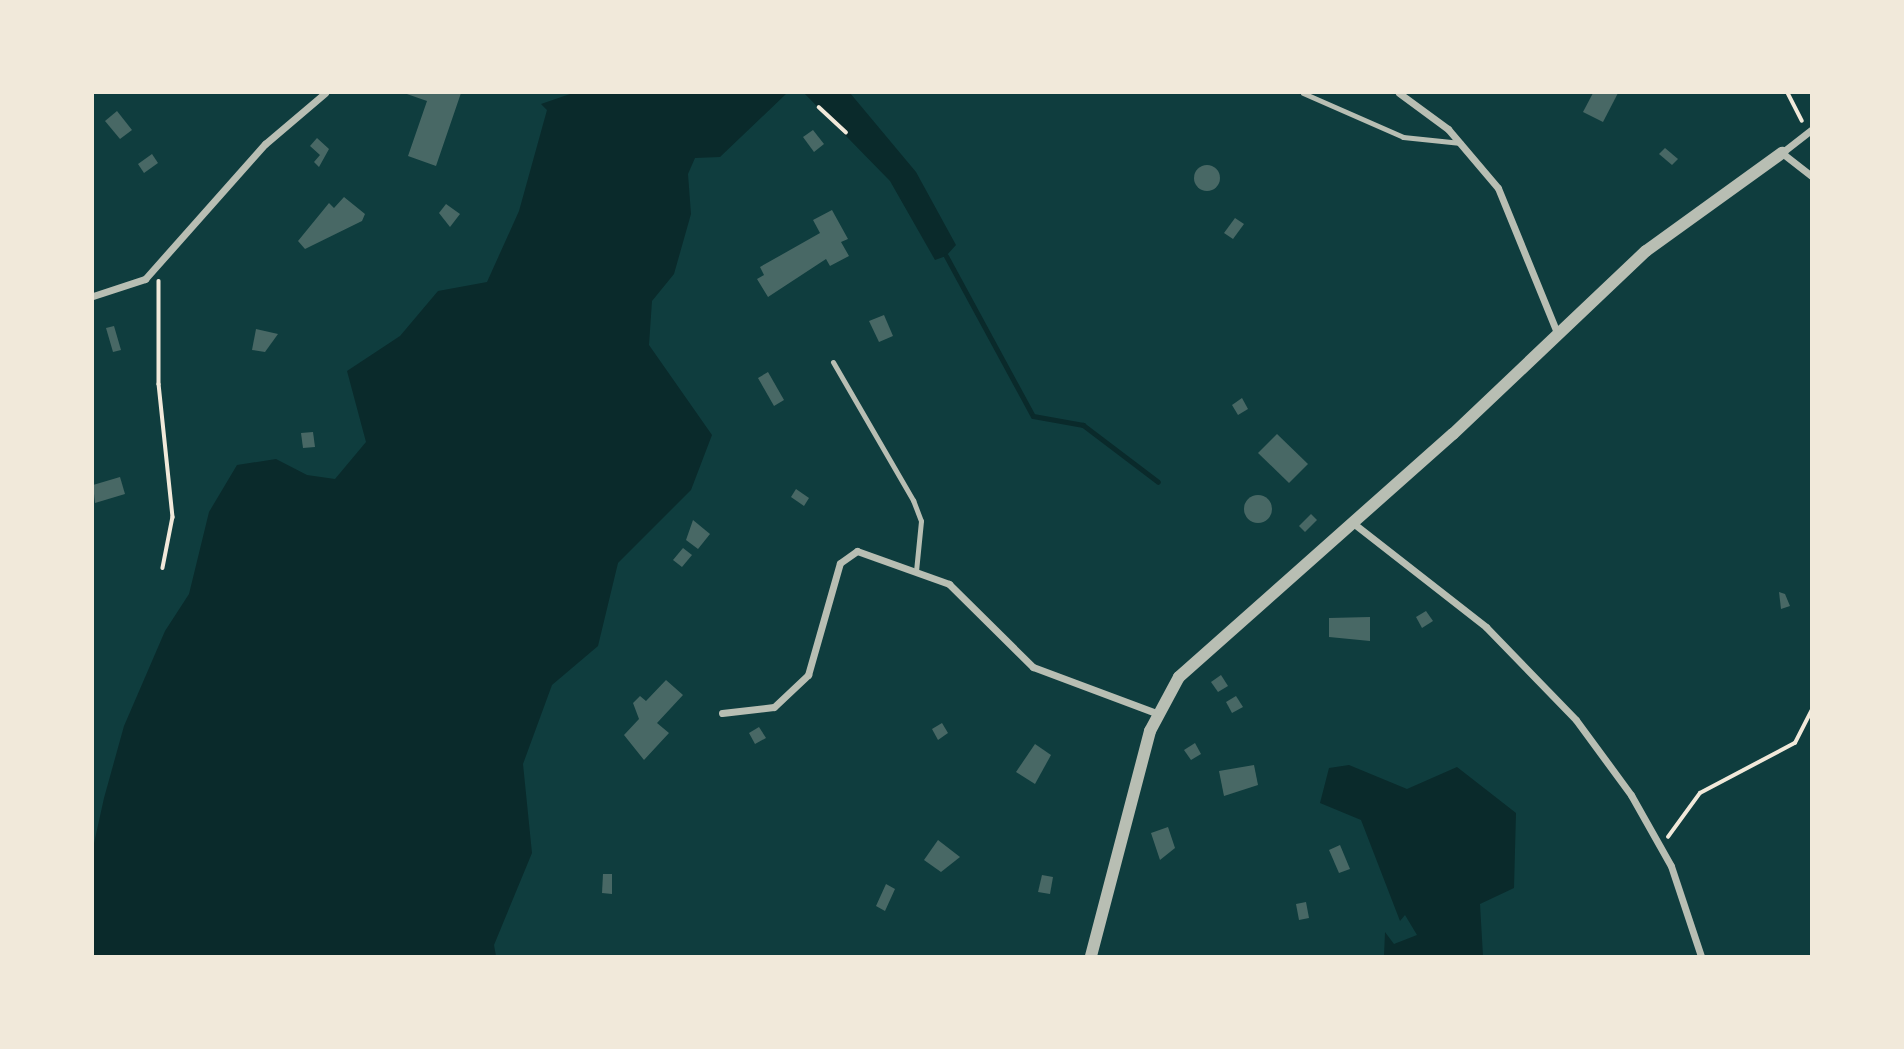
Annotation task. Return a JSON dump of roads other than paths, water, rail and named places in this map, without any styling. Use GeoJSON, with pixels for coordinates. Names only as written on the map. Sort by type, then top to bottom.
{"type":"FeatureCollection","features":[{"type":"Feature","properties":{"kind":"street"},"geometry":{"type":"LineString","coordinates":[[93,296],[124,290],[156,269],[256,154],[324,93]]}},
{"type":"Feature","properties":{"kind":"street"},"geometry":{"type":"LineString","coordinates":[[1399,93],[1461,143],[1507,205],[1527,272],[1558,335]]}},
{"type":"Feature","properties":{"kind":"street"},"geometry":{"type":"LineString","coordinates":[[1091,956],[1156,713],[1179,677],[1353,523],[1646,251],[1809,131]]}},
{"type":"Feature","properties":{"kind":"street"},"geometry":{"type":"LineString","coordinates":[[1782,153],[1811,176]]}},
{"type":"Feature","properties":{"kind":"street"},"geometry":{"type":"LineString","coordinates":[[1353,523],[1486,627],[1576,720],[1662,850],[1701,956]]}},
{"type":"Feature","properties":{"kind":"street"},"geometry":{"type":"LineString","coordinates":[[722,713],[774,707],[808,675],[846,555],[868,552],[916,571],[966,598],[1016,656],[1156,713]]}},
{"type":"Feature","properties":{"kind":"lane"},"geometry":{"type":"LineString","coordinates":[[1303,93],[1403,137],[1461,143]]}},
{"type":"Feature","properties":{"kind":"lane"},"geometry":{"type":"LineString","coordinates":[[833,362],[913,500],[921,522],[916,571]]}},
{"type":"Feature","properties":{"kind":"water"},"geometry":{"type":"Polygon","coordinates":[[[573,93],[787,93],[720,157],[695,158],[688,174],[691,214],[674,274],[652,301],[649,345],[712,435],[691,490],[618,563],[598,646],[552,685],[523,764],[532,853],[494,945],[496,956],[93,956],[93,848],[104,798],[124,726],[165,631],[189,594],[209,512],[237,465],[276,459],[307,475],[335,479],[366,442],[347,371],[400,336],[438,291],[487,282],[519,211],[547,110],[541,104],[573,93]]]}},
{"type":"Feature","properties":{"kind":"water"},"geometry":{"type":"Polygon","coordinates":[[[804,93],[850,93],[916,172],[956,245],[946,256],[935,260],[890,181],[804,93]]]}},
{"type":"Feature","properties":{"kind":"water"},"geometry":{"type":"Polygon","coordinates":[[[1349,765],[1407,789],[1457,767],[1516,813],[1514,888],[1480,904],[1483,956],[1384,956],[1385,932],[1394,944],[1417,935],[1405,915],[1400,921],[1361,820],[1320,803],[1329,768],[1349,765]]]}},
{"type":"Feature","properties":{"kind":"waterway"},"geometry":{"type":"LineString","coordinates":[[946,256],[1033,416],[1083,425],[1158,482]]}}]}
